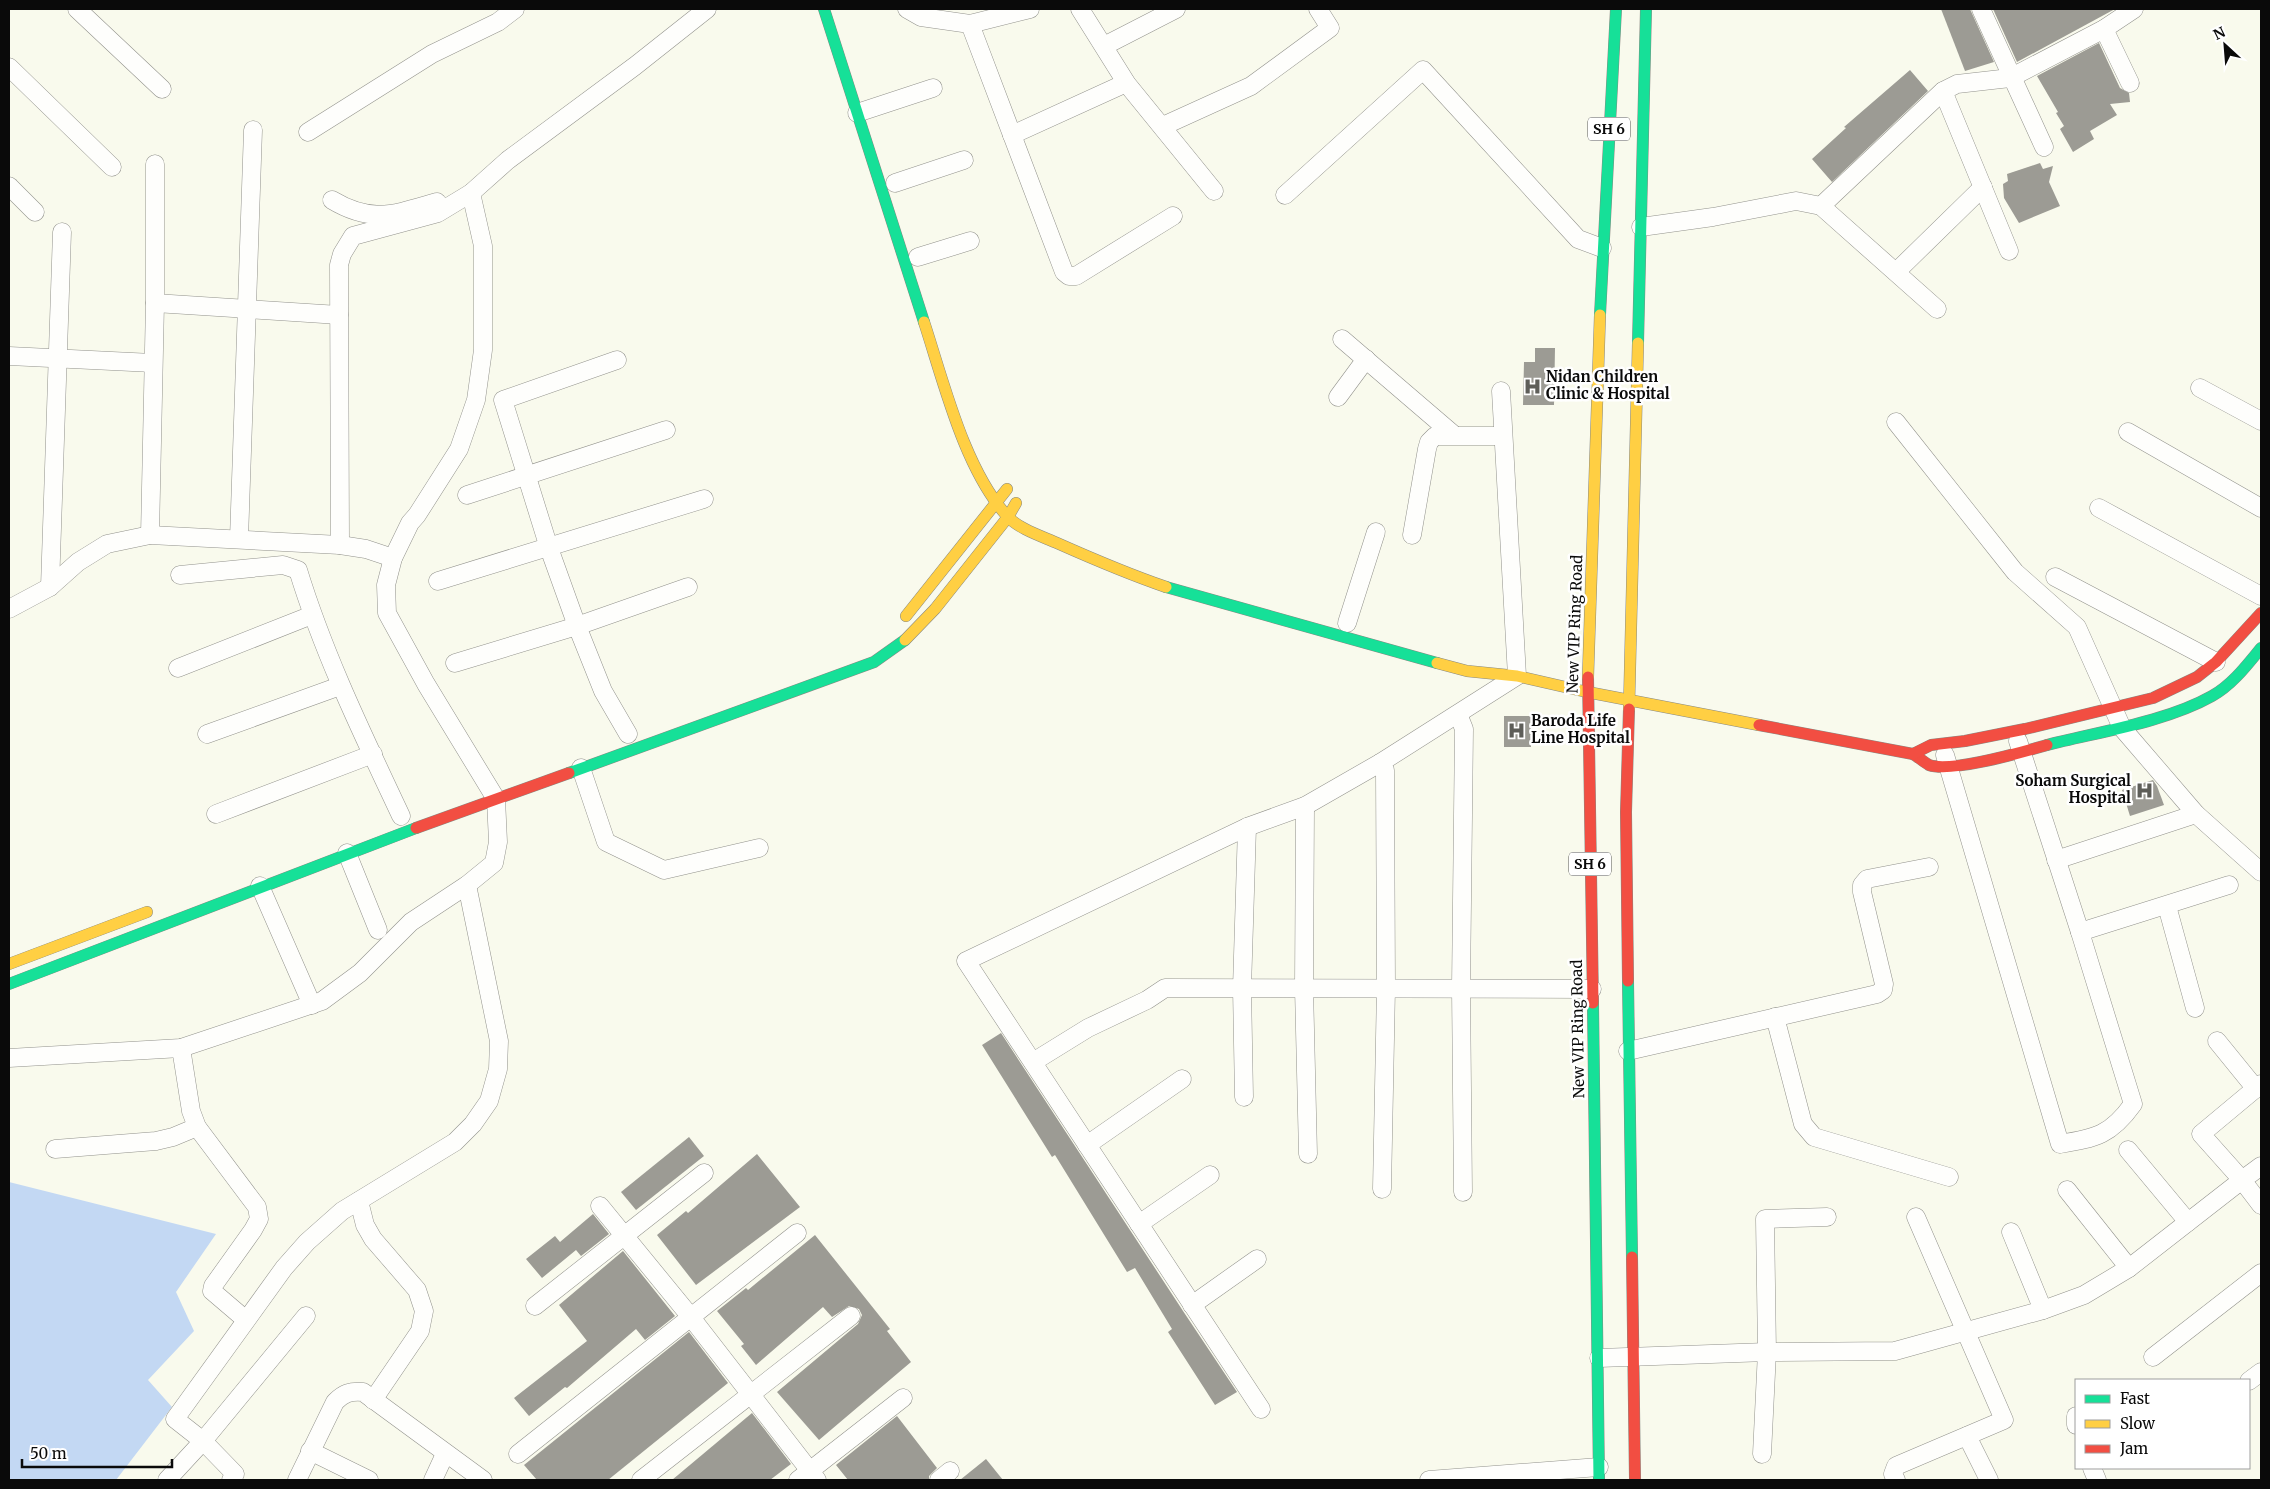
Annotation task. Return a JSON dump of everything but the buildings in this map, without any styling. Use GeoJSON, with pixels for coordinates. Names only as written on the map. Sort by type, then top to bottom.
{"type":"FeatureCollection","features":[{"type":"Feature","properties":{"kind":"street"},"geometry":{"type":"LineString","coordinates":[[77,9],[162,89]]}},
{"type":"Feature","properties":{"kind":"street"},"geometry":{"type":"LineString","coordinates":[[308,132],[432,54],[498,22],[515,9]]}},
{"type":"Feature","properties":{"kind":"street"},"geometry":{"type":"LineString","coordinates":[[340,545],[339,265],[342,254],[353,236],[438,213],[471,193],[508,160],[707,9]]}},
{"type":"Feature","properties":{"kind":"street"},"geometry":{"type":"LineString","coordinates":[[824,9],[867,109],[951,406],[980,477],[1008,517],[1033,533],[1114,569],[1186,594],[1467,671],[1517,676],[1587,692],[1912,754],[1930,765],[1948,766],[1989,760],[2122,728],[2170,714],[2213,696],[2239,674],[2261,648]]}},
{"type":"Feature","properties":{"kind":"street"},"geometry":{"type":"LineString","coordinates":[[907,9],[921,17],[970,24],[1030,9]]}},
{"type":"Feature","properties":{"kind":"street"},"geometry":{"type":"LineString","coordinates":[[1080,9],[1126,83],[1163,126],[1214,191]]}},
{"type":"Feature","properties":{"kind":"street"},"geometry":{"type":"LineString","coordinates":[[1104,46],[1176,9]]}},
{"type":"Feature","properties":{"kind":"street"},"geometry":{"type":"LineString","coordinates":[[1163,126],[1251,86],[1330,28],[1318,9]]}},
{"type":"Feature","properties":{"kind":"street","name":"New VIP Ring Road"},"geometry":{"type":"LineString","coordinates":[[1599,1473],[1599,1358],[1587,692],[1602,248],[1616,9]]}},
{"type":"Feature","properties":{"kind":"street","name":"SH 6"},"geometry":{"type":"LineString","coordinates":[[1634,1480],[1626,812],[1646,9]]}},
{"type":"Feature","properties":{"kind":"street"},"geometry":{"type":"LineString","coordinates":[[1981,9],[2010,78],[2044,148]]}},
{"type":"Feature","properties":{"kind":"street"},"geometry":{"type":"LineString","coordinates":[[1821,206],[1942,91],[1958,84],[2010,78],[2104,29],[2134,9]]}},
{"type":"Feature","properties":{"kind":"street"},"geometry":{"type":"LineString","coordinates":[[970,24],[1064,272],[1069,276],[1076,276],[1173,216]]}},
{"type":"Feature","properties":{"kind":"street"},"geometry":{"type":"LineString","coordinates":[[2104,29],[2130,82]]}},
{"type":"Feature","properties":{"kind":"street"},"geometry":{"type":"LineString","coordinates":[[9,67],[112,167]]}},
{"type":"Feature","properties":{"kind":"street"},"geometry":{"type":"LineString","coordinates":[[1285,195],[1423,70],[1578,240],[1602,248]]}},
{"type":"Feature","properties":{"kind":"street"},"geometry":{"type":"LineString","coordinates":[[1012,135],[1126,83]]}},
{"type":"Feature","properties":{"kind":"street"},"geometry":{"type":"LineString","coordinates":[[867,109],[933,88]]}},
{"type":"Feature","properties":{"kind":"street"},"geometry":{"type":"LineString","coordinates":[[1942,91],[2009,251]]}},
{"type":"Feature","properties":{"kind":"street"},"geometry":{"type":"LineString","coordinates":[[239,539],[253,130]]}},
{"type":"Feature","properties":{"kind":"street"},"geometry":{"type":"LineString","coordinates":[[895,183],[964,160]]}},
{"type":"Feature","properties":{"kind":"street"},"geometry":{"type":"LineString","coordinates":[[150,535],[155,303],[155,164]]}},
{"type":"Feature","properties":{"kind":"street"},"geometry":{"type":"LineString","coordinates":[[9,186],[35,212]]}},
{"type":"Feature","properties":{"kind":"street"},"geometry":{"type":"LineString","coordinates":[[1896,272],[1983,188]]}},
{"type":"Feature","properties":{"kind":"street"},"geometry":{"type":"LineString","coordinates":[[332,200],[351,211],[365,215],[383,214],[471,193]]}},
{"type":"Feature","properties":{"kind":"street"},"geometry":{"type":"LineString","coordinates":[[9,1058],[181,1048],[322,1002],[360,973],[412,922],[467,886],[494,863],[498,842],[491,788],[426,684],[387,613],[386,585],[393,558],[410,523],[459,449],[476,400],[483,350],[482,246],[471,193]]}},
{"type":"Feature","properties":{"kind":"street"},"geometry":{"type":"LineString","coordinates":[[1641,227],[1713,217],[1796,201],[1821,206],[1937,309]]}},
{"type":"Feature","properties":{"kind":"street"},"geometry":{"type":"LineString","coordinates":[[50,587],[62,232]]}},
{"type":"Feature","properties":{"kind":"street"},"geometry":{"type":"LineString","coordinates":[[918,257],[970,241]]}},
{"type":"Feature","properties":{"kind":"street"},"geometry":{"type":"LineString","coordinates":[[155,303],[339,315]]}},
{"type":"Feature","properties":{"kind":"street"},"geometry":{"type":"LineString","coordinates":[[1342,339],[1454,435]]}},
{"type":"Feature","properties":{"kind":"street"},"geometry":{"type":"LineString","coordinates":[[9,356],[153,364]]}},
{"type":"Feature","properties":{"kind":"street"},"geometry":{"type":"LineString","coordinates":[[1338,397],[1366,359]]}},
{"type":"Feature","properties":{"kind":"street"},"geometry":{"type":"LineString","coordinates":[[617,360],[503,400],[549,548],[577,626],[603,691],[628,734]]}},
{"type":"Feature","properties":{"kind":"street"},"geometry":{"type":"LineString","coordinates":[[2200,388],[2261,420]]}},
{"type":"Feature","properties":{"kind":"street"},"geometry":{"type":"LineString","coordinates":[[1501,391],[1502,436],[1517,676]]}},
{"type":"Feature","properties":{"kind":"street"},"geometry":{"type":"LineString","coordinates":[[1896,422],[2016,572],[2077,626],[2122,728],[2196,814],[2261,872]]}},
{"type":"Feature","properties":{"kind":"street"},"geometry":{"type":"LineString","coordinates":[[467,495],[666,430]]}},
{"type":"Feature","properties":{"kind":"street"},"geometry":{"type":"LineString","coordinates":[[2128,432],[2261,508]]}},
{"type":"Feature","properties":{"kind":"street"},"geometry":{"type":"LineString","coordinates":[[1412,535],[1429,442],[1434,436],[1502,436]]}},
{"type":"Feature","properties":{"kind":"street"},"geometry":{"type":"LineString","coordinates":[[9,984],[347,853],[491,788],[582,768],[874,662],[908,638],[935,609],[1008,517],[1021,504],[1005,485],[996,501],[919,602],[901,622]]}},
{"type":"Feature","properties":{"kind":"street"},"geometry":{"type":"LineString","coordinates":[[438,581],[704,499]]}},
{"type":"Feature","properties":{"kind":"street"},"geometry":{"type":"LineString","coordinates":[[2098,508],[2261,596]]}},
{"type":"Feature","properties":{"kind":"street"},"geometry":{"type":"LineString","coordinates":[[1347,623],[1376,532]]}},
{"type":"Feature","properties":{"kind":"street"},"geometry":{"type":"LineString","coordinates":[[9,608],[50,587],[78,562],[107,544],[150,535],[340,545],[366,549],[393,558]]}},
{"type":"Feature","properties":{"kind":"street"},"geometry":{"type":"LineString","coordinates":[[180,575],[283,565],[298,570],[312,615],[340,686],[401,816]]}},
{"type":"Feature","properties":{"kind":"street"},"geometry":{"type":"LineString","coordinates":[[2055,576],[2216,662]]}},
{"type":"Feature","properties":{"kind":"street"},"geometry":{"type":"LineString","coordinates":[[455,663],[577,626],[688,587]]}},
{"type":"Feature","properties":{"kind":"street"},"geometry":{"type":"LineString","coordinates":[[1912,754],[1931,745],[2015,731],[2112,706],[2153,698],[2197,677],[2216,662],[2261,613]]}},
{"type":"Feature","properties":{"kind":"street"},"geometry":{"type":"LineString","coordinates":[[178,668],[312,615]]}},
{"type":"Feature","properties":{"kind":"street"},"geometry":{"type":"LineString","coordinates":[[1481,661],[1517,676]]}},
{"type":"Feature","properties":{"kind":"street"},"geometry":{"type":"LineString","coordinates":[[1261,1409],[966,961],[1247,827],[1305,806],[1380,763],[1517,676]]}},
{"type":"Feature","properties":{"kind":"street"},"geometry":{"type":"LineString","coordinates":[[208,734],[340,686]]}},
{"type":"Feature","properties":{"kind":"street"},"geometry":{"type":"LineString","coordinates":[[1458,714],[1464,729],[1461,988],[1463,1192]]}},
{"type":"Feature","properties":{"kind":"street"},"geometry":{"type":"LineString","coordinates":[[1942,744],[2060,1144],[2092,1138],[2120,1122],[2133,1104],[2015,731]]}},
{"type":"Feature","properties":{"kind":"street"},"geometry":{"type":"LineString","coordinates":[[216,814],[373,754]]}},
{"type":"Feature","properties":{"kind":"street"},"geometry":{"type":"LineString","coordinates":[[1380,763],[1384,770],[1386,988],[1382,1188]]}},
{"type":"Feature","properties":{"kind":"street"},"geometry":{"type":"LineString","coordinates":[[582,768],[606,842],[664,870],[759,848]]}},
{"type":"Feature","properties":{"kind":"street"},"geometry":{"type":"LineString","coordinates":[[1305,806],[1304,988],[1308,1154]]}},
{"type":"Feature","properties":{"kind":"street"},"geometry":{"type":"LineString","coordinates":[[2056,860],[2196,814]]}},
{"type":"Feature","properties":{"kind":"street"},"geometry":{"type":"LineString","coordinates":[[1244,1098],[1242,988],[1247,827]]}},
{"type":"Feature","properties":{"kind":"street"},"geometry":{"type":"LineString","coordinates":[[347,853],[378,930]]}},
{"type":"Feature","properties":{"kind":"street"},"geometry":{"type":"LineString","coordinates":[[1628,1051],[1878,994],[1883,990],[1884,984],[1862,892],[1862,885],[1867,879],[1930,867]]}},
{"type":"Feature","properties":{"kind":"street"},"geometry":{"type":"LineString","coordinates":[[2080,932],[2229,885]]}},
{"type":"Feature","properties":{"kind":"street"},"geometry":{"type":"LineString","coordinates":[[260,886],[312,1005]]}},
{"type":"Feature","properties":{"kind":"street"},"geometry":{"type":"LineString","coordinates":[[231,1480],[235,1474],[203,1441],[176,1419],[284,1268],[307,1242],[342,1211],[455,1142],[473,1124],[489,1101],[498,1069],[499,1041],[467,886]]}},
{"type":"Feature","properties":{"kind":"street"},"geometry":{"type":"LineString","coordinates":[[2167,906],[2195,1008]]}},
{"type":"Feature","properties":{"kind":"street"},"geometry":{"type":"LineString","coordinates":[[9,964],[158,908]]}},
{"type":"Feature","properties":{"kind":"street"},"geometry":{"type":"LineString","coordinates":[[1033,1062],[1088,1028],[1147,1000],[1166,988],[1592,989]]}},
{"type":"Feature","properties":{"kind":"street"},"geometry":{"type":"LineString","coordinates":[[1775,1017],[1803,1124],[1808,1132],[1814,1137],[1949,1177]]}},
{"type":"Feature","properties":{"kind":"street"},"geometry":{"type":"LineString","coordinates":[[2217,1041],[2258,1086],[2201,1134],[2242,1180],[2261,1205]]}},
{"type":"Feature","properties":{"kind":"street"},"geometry":{"type":"LineString","coordinates":[[181,1048],[192,1111],[197,1127],[257,1207],[259,1219],[213,1286],[212,1291],[246,1320]]}},
{"type":"Feature","properties":{"kind":"street"},"geometry":{"type":"LineString","coordinates":[[1087,1145],[1182,1079]]}},
{"type":"Feature","properties":{"kind":"street"},"geometry":{"type":"LineString","coordinates":[[55,1149],[156,1141],[173,1137],[197,1127]]}},
{"type":"Feature","properties":{"kind":"street"},"geometry":{"type":"LineString","coordinates":[[2128,1150],[2188,1222]]}},
{"type":"Feature","properties":{"kind":"street"},"geometry":{"type":"LineString","coordinates":[[1599,1358],[1767,1352],[1895,1351],[2043,1310],[2084,1295],[2129,1268],[2261,1166]]}},
{"type":"Feature","properties":{"kind":"street"},"geometry":{"type":"LineString","coordinates":[[535,1306],[704,1173]]}},
{"type":"Feature","properties":{"kind":"street"},"geometry":{"type":"LineString","coordinates":[[1139,1224],[1210,1175]]}},
{"type":"Feature","properties":{"kind":"street"},"geometry":{"type":"LineString","coordinates":[[2067,1190],[2129,1268]]}},
{"type":"Feature","properties":{"kind":"street"},"geometry":{"type":"LineString","coordinates":[[359,1201],[365,1225],[373,1239],[417,1290],[424,1311],[420,1331],[373,1400]]}},
{"type":"Feature","properties":{"kind":"street"},"geometry":{"type":"LineString","coordinates":[[600,1206],[690,1316],[750,1394],[808,1477],[903,1398]]}},
{"type":"Feature","properties":{"kind":"street"},"geometry":{"type":"LineString","coordinates":[[1896,1480],[1893,1474],[1896,1466],[2004,1420],[1916,1217]]}},
{"type":"Feature","properties":{"kind":"street"},"geometry":{"type":"LineString","coordinates":[[1762,1454],[1767,1352],[1765,1219],[1827,1218]]}},
{"type":"Feature","properties":{"kind":"street"},"geometry":{"type":"LineString","coordinates":[[2011,1232],[2043,1310]]}},
{"type":"Feature","properties":{"kind":"street"},"geometry":{"type":"LineString","coordinates":[[518,1454],[797,1233]]}},
{"type":"Feature","properties":{"kind":"street"},"geometry":{"type":"LineString","coordinates":[[1192,1305],[1257,1259]]}},
{"type":"Feature","properties":{"kind":"street"},"geometry":{"type":"LineString","coordinates":[[2153,1357],[2261,1272]]}},
{"type":"Feature","properties":{"kind":"street"},"geometry":{"type":"LineString","coordinates":[[167,1480],[203,1441],[306,1316]]}},
{"type":"Feature","properties":{"kind":"street"},"geometry":{"type":"LineString","coordinates":[[641,1480],[851,1316]]}},
{"type":"Feature","properties":{"kind":"street"},"geometry":{"type":"LineString","coordinates":[[2250,1380],[2261,1372]]}},
{"type":"Feature","properties":{"kind":"street"},"geometry":{"type":"LineString","coordinates":[[297,1480],[335,1402],[344,1394],[363,1392],[445,1454],[483,1480]]}},
{"type":"Feature","properties":{"kind":"street"},"geometry":{"type":"LineString","coordinates":[[1967,1436],[1989,1480]]}},
{"type":"Feature","properties":{"kind":"street"},"geometry":{"type":"LineString","coordinates":[[310,1451],[369,1480]]}},
{"type":"Feature","properties":{"kind":"street"},"geometry":{"type":"LineString","coordinates":[[433,1480],[445,1454]]}},
{"type":"Feature","properties":{"kind":"street"},"geometry":{"type":"LineString","coordinates":[[1429,1480],[1599,1473]]}},
{"type":"Feature","properties":{"kind":"water"},"geometry":{"type":"Polygon","coordinates":[[[9,1182],[216,1234],[176,1292],[194,1331],[148,1380],[172,1407],[116,1480],[9,1480],[9,1182]]]}},
{"type":"Feature","properties":{"kind":"traffic: fast"},"geometry":{"type":"LineString","coordinates":[[824,9],[924,322]]}},
{"type":"Feature","properties":{"kind":"traffic: fast"},"geometry":{"type":"LineString","coordinates":[[1600,315],[1616,9]]}},
{"type":"Feature","properties":{"kind":"traffic: fast"},"geometry":{"type":"LineString","coordinates":[[1638,343],[1646,9]]}},
{"type":"Feature","properties":{"kind":"traffic: fast"},"geometry":{"type":"LineString","coordinates":[[1166,587],[1437,663]]}},
{"type":"Feature","properties":{"kind":"traffic: fast"},"geometry":{"type":"LineString","coordinates":[[569,773],[874,662],[905,640]]}},
{"type":"Feature","properties":{"kind":"traffic: fast"},"geometry":{"type":"LineString","coordinates":[[2047,745],[2153,720],[2194,705],[2226,686],[2261,648]]}},
{"type":"Feature","properties":{"kind":"traffic: fast"},"geometry":{"type":"LineString","coordinates":[[9,984],[416,828]]}},
{"type":"Feature","properties":{"kind":"traffic: fast"},"geometry":{"type":"LineString","coordinates":[[1628,981],[1632,1257]]}},
{"type":"Feature","properties":{"kind":"traffic: fast"},"geometry":{"type":"LineString","coordinates":[[1593,1003],[1599,1480]]}},
{"type":"Feature","properties":{"kind":"traffic: slow"},"geometry":{"type":"LineString","coordinates":[[1588,677],[1600,315]]}},
{"type":"Feature","properties":{"kind":"traffic: slow"},"geometry":{"type":"LineString","coordinates":[[924,322],[967,450],[992,496],[1007,516],[1018,525],[1037,535],[1166,587]]}},
{"type":"Feature","properties":{"kind":"traffic: slow"},"geometry":{"type":"LineString","coordinates":[[1629,709],[1638,343]]}},
{"type":"Feature","properties":{"kind":"traffic: slow"},"geometry":{"type":"LineString","coordinates":[[906,616],[1007,489]]}},
{"type":"Feature","properties":{"kind":"traffic: slow"},"geometry":{"type":"LineString","coordinates":[[905,640],[935,609],[1008,517],[1016,503]]}},
{"type":"Feature","properties":{"kind":"traffic: slow"},"geometry":{"type":"LineString","coordinates":[[1437,663],[1467,671],[1517,676],[1587,692],[1759,725]]}},
{"type":"Feature","properties":{"kind":"traffic: slow"},"geometry":{"type":"LineString","coordinates":[[9,964],[147,912]]}},
{"type":"Feature","properties":{"kind":"traffic: jam"},"geometry":{"type":"LineString","coordinates":[[1913,754],[1931,745],[1965,741],[2025,729],[2153,698],[2197,677],[2216,662],[2261,613]]}},
{"type":"Feature","properties":{"kind":"traffic: jam"},"geometry":{"type":"LineString","coordinates":[[1588,677],[1593,1003]]}},
{"type":"Feature","properties":{"kind":"traffic: jam"},"geometry":{"type":"LineString","coordinates":[[1628,981],[1626,812],[1629,709]]}},
{"type":"Feature","properties":{"kind":"traffic: jam"},"geometry":{"type":"LineString","coordinates":[[1759,725],[1913,754],[1929,765],[1940,767],[1987,761],[2047,745]]}},
{"type":"Feature","properties":{"kind":"traffic: jam"},"geometry":{"type":"LineString","coordinates":[[416,828],[569,773]]}},
{"type":"Feature","properties":{"kind":"traffic: jam"},"geometry":{"type":"LineString","coordinates":[[1632,1257],[1635,1480]]}},
{"type":"Feature","properties":{"kind":"place","name":"Nidan Children Clinic & Hospital"},"geometry":{"type":"Point","coordinates":[1532,386]}},
{"type":"Feature","properties":{"kind":"place","name":"Baroda Life Line Hospital"},"geometry":{"type":"Point","coordinates":[1517,730]}},
{"type":"Feature","properties":{"kind":"place","name":"Soham Surgical Hospital"},"geometry":{"type":"Point","coordinates":[2145,790]}}]}
